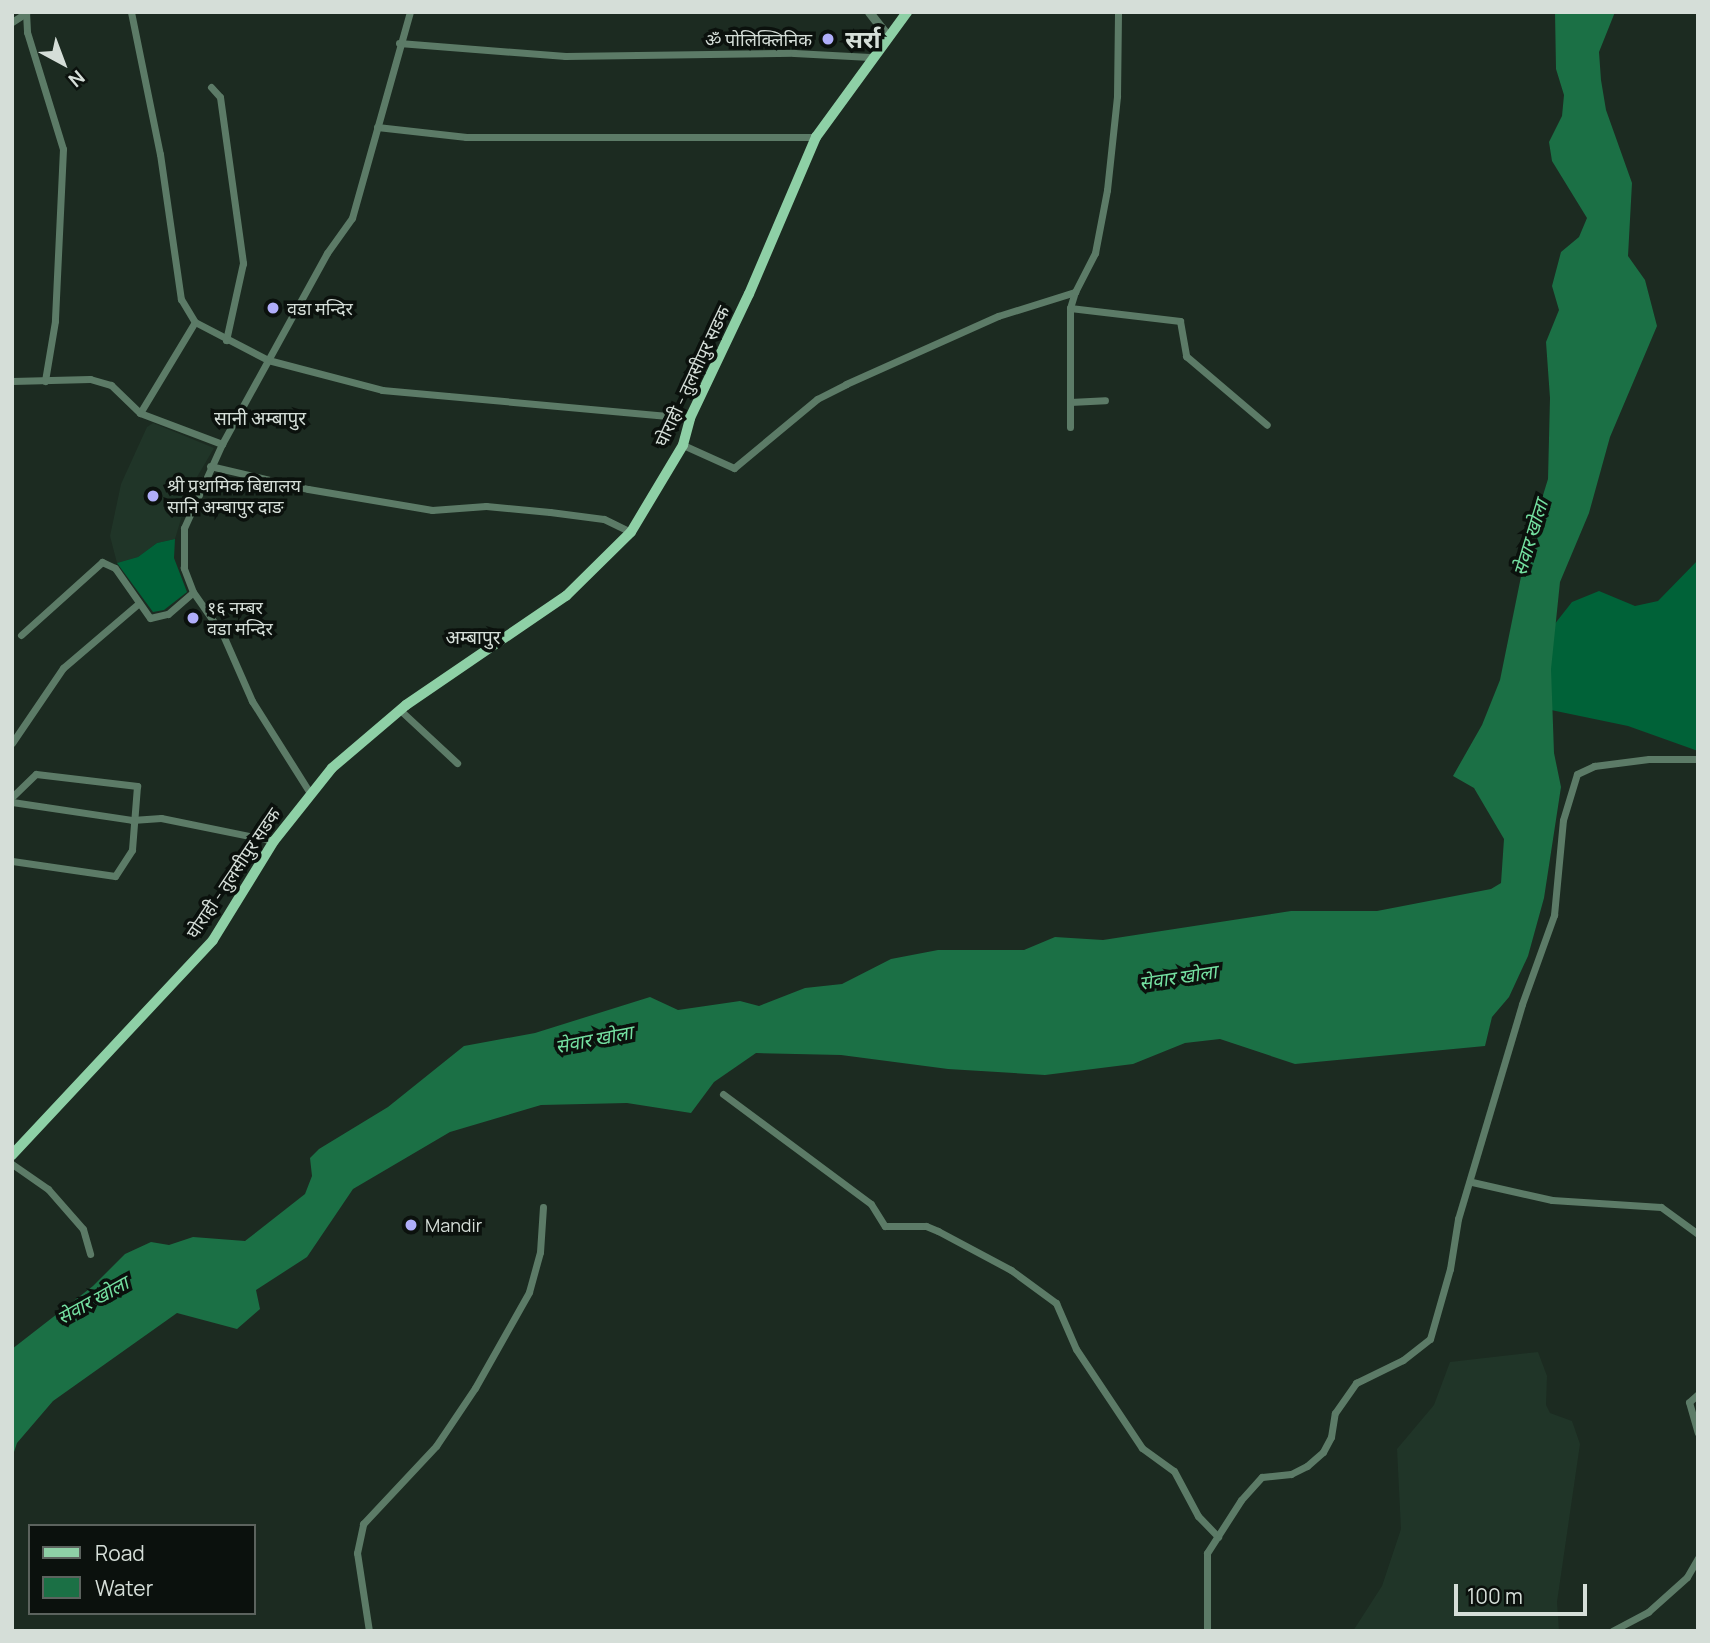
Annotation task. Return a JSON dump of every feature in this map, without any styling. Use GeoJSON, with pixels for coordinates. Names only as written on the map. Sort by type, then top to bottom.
{"type":"FeatureCollection","features":[{"type":"Feature","properties":{"kind":"main road","name":"घोराही - तुलसीपुर सडक"},"geometry":{"type":"LineString","coordinates":[[12,1156],[213,940],[274,841],[310,793],[400,710],[566,596],[631,532],[683,444],[690,418],[749,293],[816,137],[870,57],[908,12]]}},
{"type":"Feature","properties":{"kind":"street"},"geometry":{"type":"LineString","coordinates":[[131,12],[160,154],[181,299],[195,323],[226,340],[254,349],[268,360],[382,390],[690,418]]}},
{"type":"Feature","properties":{"kind":"street"},"geometry":{"type":"LineString","coordinates":[[310,793],[252,701],[223,635],[193,592],[184,568],[184,528],[210,466],[268,360],[352,218],[398,43],[410,12]]}},
{"type":"Feature","properties":{"kind":"street"},"geometry":{"type":"LineString","coordinates":[[869,12],[887,35]]}},
{"type":"Feature","properties":{"kind":"street"},"geometry":{"type":"LineString","coordinates":[[1070,427],[1070,308],[1075,292],[1096,253],[1107,190],[1117,96],[1118,12]]}},
{"type":"Feature","properties":{"kind":"street"},"geometry":{"type":"LineString","coordinates":[[12,22],[26,13],[27,32],[63,149],[55,321],[45,381]]}},
{"type":"Feature","properties":{"kind":"street"},"geometry":{"type":"LineString","coordinates":[[398,43],[565,56],[794,53],[870,57]]}},
{"type":"Feature","properties":{"kind":"street"},"geometry":{"type":"LineString","coordinates":[[211,87],[220,96],[243,263],[226,340]]}},
{"type":"Feature","properties":{"kind":"street"},"geometry":{"type":"LineString","coordinates":[[377,127],[466,136],[816,137]]}},
{"type":"Feature","properties":{"kind":"street"},"geometry":{"type":"LineString","coordinates":[[683,444],[734,468],[817,399],[846,384],[998,316],[1075,292]]}},
{"type":"Feature","properties":{"kind":"street"},"geometry":{"type":"LineString","coordinates":[[1070,308],[1180,321],[1186,356],[1267,425]]}},
{"type":"Feature","properties":{"kind":"street"},"geometry":{"type":"LineString","coordinates":[[140,413],[195,323]]}},
{"type":"Feature","properties":{"kind":"street"},"geometry":{"type":"LineString","coordinates":[[12,381],[90,379],[111,385],[140,413],[222,444]]}},
{"type":"Feature","properties":{"kind":"street"},"geometry":{"type":"LineString","coordinates":[[1070,402],[1105,400]]}},
{"type":"Feature","properties":{"kind":"street"},"geometry":{"type":"LineString","coordinates":[[210,466],[308,489],[432,510],[486,506],[550,512],[604,519],[631,532]]}},
{"type":"Feature","properties":{"kind":"street"},"geometry":{"type":"LineString","coordinates":[[21,635],[102,562],[115,568],[138,604],[157,619],[193,592]]}},
{"type":"Feature","properties":{"kind":"street"},"geometry":{"type":"LineString","coordinates":[[12,743],[63,668],[138,604]]}},
{"type":"Feature","properties":{"kind":"street"},"geometry":{"type":"LineString","coordinates":[[400,710],[457,763]]}},
{"type":"Feature","properties":{"kind":"street"},"geometry":{"type":"LineString","coordinates":[[1206,1631],[1207,1553],[1262,1477],[1291,1474],[1323,1452],[1331,1437],[1335,1413],[1356,1383],[1403,1360],[1430,1339],[1522,1004],[1554,915],[1563,820],[1577,774],[1594,766],[1635,761],[1698,760]]}},
{"type":"Feature","properties":{"kind":"street"},"geometry":{"type":"LineString","coordinates":[[12,799],[36,774],[137,786],[132,850],[115,876],[12,861]]}},
{"type":"Feature","properties":{"kind":"street"},"geometry":{"type":"LineString","coordinates":[[12,784],[19,791]]}},
{"type":"Feature","properties":{"kind":"street"},"geometry":{"type":"LineString","coordinates":[[12,799],[136,820],[161,818],[274,841]]}},
{"type":"Feature","properties":{"kind":"street"},"geometry":{"type":"LineString","coordinates":[[723,1094],[871,1204],[886,1226],[926,1226],[938,1231],[1011,1270],[1056,1303],[1076,1349],[1142,1448],[1174,1471],[1198,1516],[1218,1537]]}},
{"type":"Feature","properties":{"kind":"street"},"geometry":{"type":"LineString","coordinates":[[12,1164],[48,1189],[83,1228],[90,1254]]}},
{"type":"Feature","properties":{"kind":"street"},"geometry":{"type":"LineString","coordinates":[[1472,1182],[1552,1200],[1661,1207],[1698,1234]]}},
{"type":"Feature","properties":{"kind":"street"},"geometry":{"type":"LineString","coordinates":[[369,1631],[357,1553],[363,1524],[436,1446],[475,1388],[529,1292],[541,1252],[543,1207]]}},
{"type":"Feature","properties":{"kind":"street"},"geometry":{"type":"LineString","coordinates":[[1698,1394],[1689,1402],[1698,1433]]}},
{"type":"Feature","properties":{"kind":"street"},"geometry":{"type":"LineString","coordinates":[[1612,1631],[1648,1612],[1687,1577],[1698,1558]]}},
{"type":"Feature","properties":{"kind":"shaded area","name":"श्री प्रथामिक बिद्यालय सानि अम्बापुर दाङ"},"geometry":{"type":"Polygon","coordinates":[[[153,423],[214,448],[190,489],[175,539],[157,543],[138,557],[117,563],[110,536],[121,484],[147,427],[153,423]]]}},
{"type":"Feature","properties":{"kind":"shaded area"},"geometry":{"type":"Polygon","coordinates":[[[175,539],[174,558],[187,592],[164,610],[153,612],[117,563],[138,557],[157,543],[175,539]]]}},
{"type":"Feature","properties":{"kind":"shaded area"},"geometry":{"type":"Polygon","coordinates":[[[1698,560],[1698,751],[1628,726],[1551,710],[1550,630],[1572,602],[1599,591],[1635,606],[1658,601],[1698,560]]]}},
{"type":"Feature","properties":{"kind":"shaded area"},"geometry":{"type":"Polygon","coordinates":[[[1538,1352],[1547,1376],[1546,1405],[1550,1413],[1572,1421],[1580,1444],[1557,1602],[1559,1631],[1353,1631],[1382,1586],[1401,1529],[1397,1449],[1434,1405],[1450,1362],[1538,1352]]]}},
{"type":"Feature","properties":{"kind":"water","name":"सेवार खोला"},"geometry":{"type":"Polygon","coordinates":[[[1555,12],[1615,12],[1599,52],[1601,80],[1606,110],[1632,183],[1628,256],[1645,280],[1657,326],[1610,437],[1589,513],[1560,582],[1551,669],[1554,753],[1561,787],[1544,898],[1528,956],[1509,997],[1492,1017],[1485,1046],[1295,1064],[1220,1039],[1185,1043],[1133,1064],[1045,1075],[948,1069],[841,1055],[756,1053],[714,1082],[691,1113],[627,1103],[541,1105],[450,1132],[353,1189],[307,1257],[256,1290],[260,1309],[237,1329],[177,1313],[53,1401],[17,1443],[12,1458],[12,1349],[93,1286],[125,1254],[151,1242],[169,1245],[193,1237],[245,1241],[305,1194],[312,1176],[310,1158],[319,1149],[388,1107],[464,1046],[535,1033],[650,997],[678,1010],[740,1001],[759,1006],[805,988],[842,984],[891,959],[938,950],[1024,950],[1055,937],[1103,940],[1291,911],[1377,911],[1491,889],[1501,883],[1504,839],[1474,788],[1453,776],[1482,725],[1500,680],[1527,547],[1548,479],[1550,398],[1546,342],[1559,310],[1552,286],[1561,252],[1579,237],[1587,218],[1552,161],[1549,142],[1562,116],[1564,95],[1556,69],[1555,12]]]}},
{"type":"Feature","properties":{"kind":"place","name":"ॐ पोलिक्लिनिक"},"geometry":{"type":"Point","coordinates":[828,39]}},
{"type":"Feature","properties":{"kind":"place","name":"वडा मन्दिर"},"geometry":{"type":"Point","coordinates":[273,308]}},
{"type":"Feature","properties":{"kind":"place","name":"श्री प्रथामिक बिद्यालय सानि अम्बापुर दाङ"},"geometry":{"type":"Point","coordinates":[153,496]}},
{"type":"Feature","properties":{"kind":"place","name":"१६ नम्बर वडा मन्दिर"},"geometry":{"type":"Point","coordinates":[193,618]}},
{"type":"Feature","properties":{"kind":"place","name":"Mandir"},"geometry":{"type":"Point","coordinates":[411,1225]}},
{"type":"Feature","properties":{"kind":"district","name":"सर्रा"},"geometry":{"type":"Point","coordinates":[863,39]}},
{"type":"Feature","properties":{"kind":"district","name":"सानी अम्बापुर"},"geometry":{"type":"Point","coordinates":[260,419]}},
{"type":"Feature","properties":{"kind":"district","name":"अम्बापुर"},"geometry":{"type":"Point","coordinates":[473,638]}}]}
